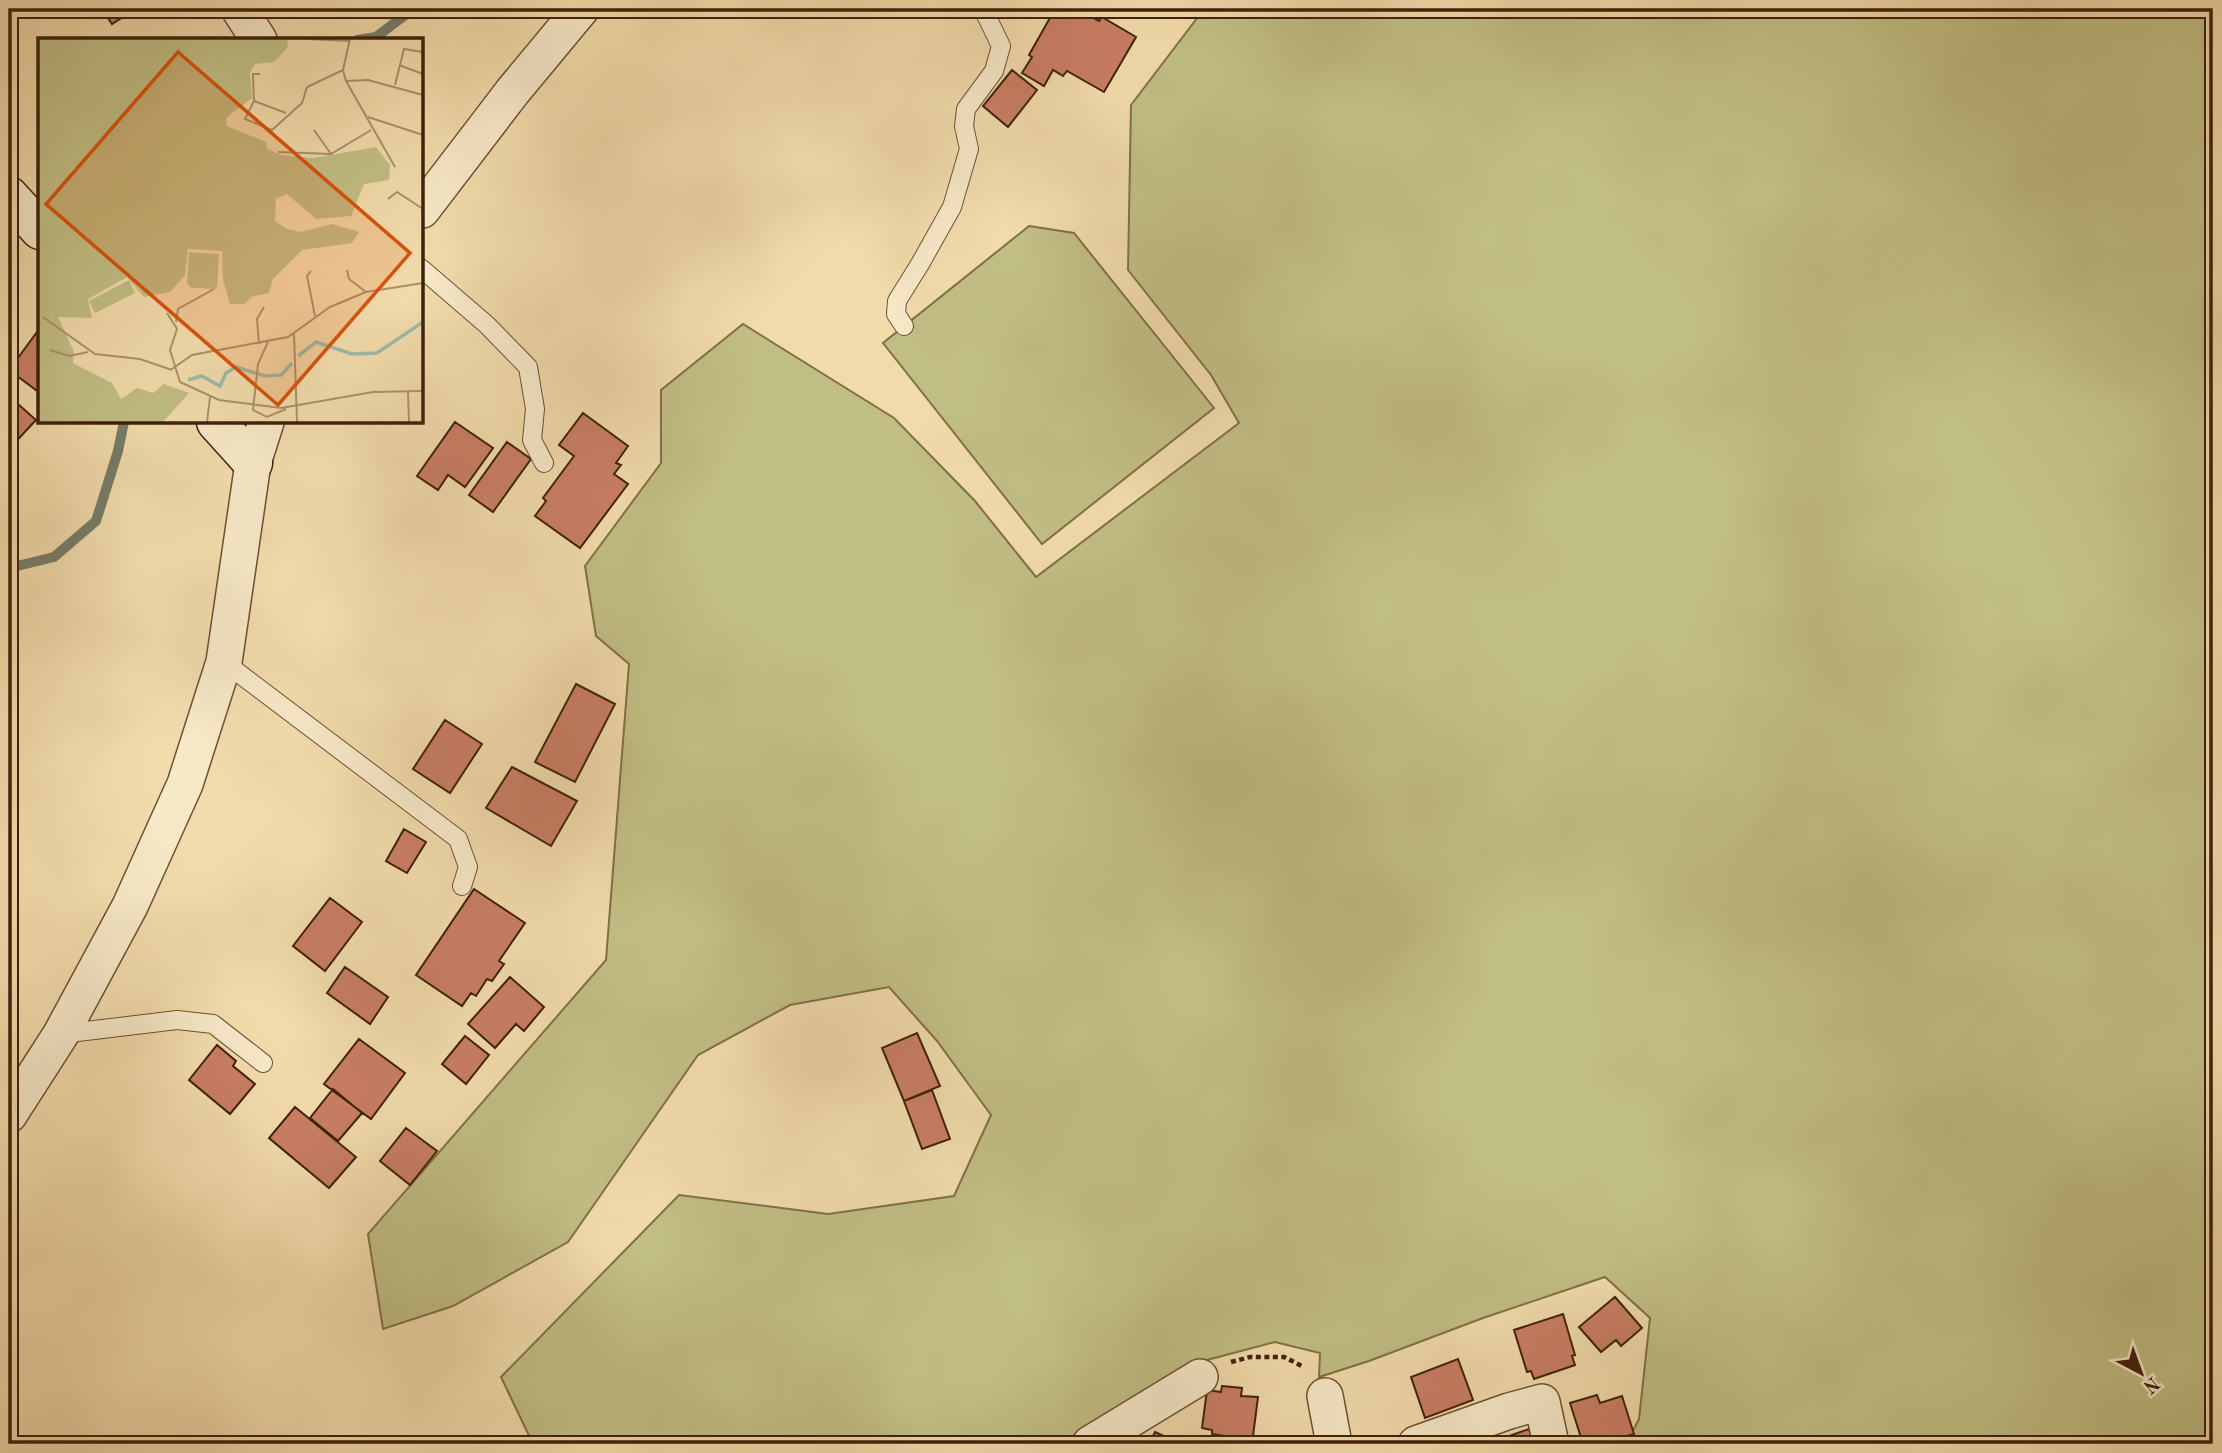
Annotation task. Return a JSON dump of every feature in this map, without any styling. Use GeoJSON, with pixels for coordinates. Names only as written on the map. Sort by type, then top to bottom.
{"type":"FeatureCollection","features":[{"type":"Feature","properties":{"kind":"street"},"geometry":{"type":"LineString","coordinates":[[239,9],[258,38]]}},
{"type":"Feature","properties":{"kind":"street"},"geometry":{"type":"LineString","coordinates":[[424,207],[513,91],[581,9]]}},
{"type":"Feature","properties":{"kind":"street"},"geometry":{"type":"LineString","coordinates":[[9,196],[38,228]]}},
{"type":"Feature","properties":{"kind":"street"},"geometry":{"type":"LineString","coordinates":[[218,424],[253,463]]}},
{"type":"Feature","properties":{"kind":"street"},"geometry":{"type":"LineString","coordinates":[[9,1115],[61,1034],[130,906],[185,784],[224,662],[253,463],[266,424]]}},
{"type":"Feature","properties":{"kind":"street"},"geometry":{"type":"LineString","coordinates":[[1090,1444],[1200,1377]]}},
{"type":"Feature","properties":{"kind":"street"},"geometry":{"type":"LineString","coordinates":[[1325,1396],[1334,1444]]}},
{"type":"Feature","properties":{"kind":"street"},"geometry":{"type":"LineString","coordinates":[[1416,1444],[1542,1402],[1551,1444]]}},
{"type":"Feature","properties":{"kind":"lane"},"geometry":{"type":"LineString","coordinates":[[904,326],[895,314],[897,301],[952,207],[969,149],[964,126],[966,109],[993,71],[1001,46],[983,9]]}},
{"type":"Feature","properties":{"kind":"lane"},"geometry":{"type":"LineString","coordinates":[[424,271],[487,324],[528,367],[535,409],[533,440],[544,463]]}},
{"type":"Feature","properties":{"kind":"lane"},"geometry":{"type":"LineString","coordinates":[[224,662],[458,839],[468,867],[462,886]]}},
{"type":"Feature","properties":{"kind":"lane"},"geometry":{"type":"LineString","coordinates":[[61,1034],[177,1020],[213,1024],[263,1063]]}},
{"type":"Feature","properties":{"kind":"path"},"geometry":{"type":"LineString","coordinates":[[1200,1377],[1227,1362],[1250,1357],[1284,1357],[1308,1370],[1325,1396]]}},
{"type":"Feature","properties":{"kind":"shaded area"},"geometry":{"type":"Polygon","coordinates":[[[1204,9],[2213,9],[2213,1444],[1626,1444],[1639,1419],[1650,1318],[1605,1277],[1319,1377],[1320,1353],[1275,1342],[1207,1360],[1170,1377],[1071,1444],[533,1444],[501,1377],[679,1195],[828,1214],[954,1196],[991,1115],[937,1041],[889,987],[790,1005],[698,1055],[568,1242],[453,1306],[383,1329],[368,1234],[606,960],[629,664],[596,636],[585,566],[661,463],[661,390],[743,324],[894,418],[975,501],[1036,577],[1239,423],[1211,375],[1128,270],[1131,105],[1204,9]]]}},
{"type":"Feature","properties":{"kind":"shaded area"},"geometry":{"type":"Polygon","coordinates":[[[1029,226],[1074,233],[1214,408],[1042,544],[883,343],[1029,226]]]}},
{"type":"Feature","properties":{"kind":"building"},"geometry":{"type":"Polygon","coordinates":[[[102,9],[135,9],[112,24],[102,9]]]}},
{"type":"Feature","properties":{"kind":"building"},"geometry":{"type":"Polygon","coordinates":[[[1055,9],[1077,9],[1099,21],[1102,17],[1136,37],[1104,92],[1067,71],[1063,76],[1053,70],[1044,86],[1022,73],[1055,9]]]}},
{"type":"Feature","properties":{"kind":"building"},"geometry":{"type":"Polygon","coordinates":[[[1012,70],[1037,90],[1008,127],[983,106],[1012,70]]]}},
{"type":"Feature","properties":{"kind":"building"},"geometry":{"type":"Polygon","coordinates":[[[38,331],[38,392],[9,370],[38,331]]]}},
{"type":"Feature","properties":{"kind":"building"},"geometry":{"type":"Polygon","coordinates":[[[9,396],[36,420],[9,449],[9,396]]]}},
{"type":"Feature","properties":{"kind":"building"},"geometry":{"type":"Polygon","coordinates":[[[583,413],[628,446],[616,463],[621,465],[614,474],[628,484],[580,548],[535,516],[546,501],[543,498],[574,456],[559,445],[583,413]]]}},
{"type":"Feature","properties":{"kind":"building"},"geometry":{"type":"Polygon","coordinates":[[[455,422],[493,448],[465,487],[448,475],[438,490],[417,476],[455,422]]]}},
{"type":"Feature","properties":{"kind":"building"},"geometry":{"type":"Polygon","coordinates":[[[507,442],[531,459],[493,512],[469,495],[507,442]]]}},
{"type":"Feature","properties":{"kind":"building"},"geometry":{"type":"Polygon","coordinates":[[[576,684],[615,704],[575,782],[535,762],[576,684]]]}},
{"type":"Feature","properties":{"kind":"building"},"geometry":{"type":"Polygon","coordinates":[[[445,720],[482,744],[450,793],[413,769],[445,720]]]}},
{"type":"Feature","properties":{"kind":"building"},"geometry":{"type":"Polygon","coordinates":[[[512,767],[577,801],[551,846],[486,808],[512,767]]]}},
{"type":"Feature","properties":{"kind":"building"},"geometry":{"type":"Polygon","coordinates":[[[404,829],[426,842],[407,873],[386,861],[404,829]]]}},
{"type":"Feature","properties":{"kind":"building"},"geometry":{"type":"Polygon","coordinates":[[[474,889],[525,923],[499,961],[504,964],[492,981],[487,979],[476,996],[471,993],[462,1006],[416,975],[474,889]]]}},
{"type":"Feature","properties":{"kind":"building"},"geometry":{"type":"Polygon","coordinates":[[[330,898],[362,922],[325,971],[293,946],[330,898]]]}},
{"type":"Feature","properties":{"kind":"building"},"geometry":{"type":"Polygon","coordinates":[[[345,967],[388,997],[370,1024],[327,993],[345,967]]]}},
{"type":"Feature","properties":{"kind":"building"},"geometry":{"type":"Polygon","coordinates":[[[510,977],[544,1007],[524,1031],[516,1024],[495,1048],[468,1024],[510,977]]]}},
{"type":"Feature","properties":{"kind":"building"},"geometry":{"type":"Polygon","coordinates":[[[917,1033],[940,1086],[904,1101],[882,1048],[917,1033]]]}},
{"type":"Feature","properties":{"kind":"building"},"geometry":{"type":"Polygon","coordinates":[[[465,1036],[489,1055],[466,1084],[442,1064],[465,1036]]]}},
{"type":"Feature","properties":{"kind":"building"},"geometry":{"type":"Polygon","coordinates":[[[359,1039],[405,1073],[371,1119],[324,1084],[359,1039]]]}},
{"type":"Feature","properties":{"kind":"building"},"geometry":{"type":"Polygon","coordinates":[[[217,1045],[236,1061],[233,1066],[255,1084],[230,1114],[189,1080],[217,1045]]]}},
{"type":"Feature","properties":{"kind":"building"},"geometry":{"type":"Polygon","coordinates":[[[333,1089],[362,1113],[338,1141],[310,1118],[333,1089]]]}},
{"type":"Feature","properties":{"kind":"building"},"geometry":{"type":"Polygon","coordinates":[[[932,1090],[950,1139],[922,1149],[904,1101],[932,1090]]]}},
{"type":"Feature","properties":{"kind":"building"},"geometry":{"type":"Polygon","coordinates":[[[295,1107],[356,1157],[329,1188],[269,1138],[295,1107]]]}},
{"type":"Feature","properties":{"kind":"building"},"geometry":{"type":"Polygon","coordinates":[[[406,1128],[437,1151],[410,1185],[380,1161],[406,1128]]]}},
{"type":"Feature","properties":{"kind":"building"},"geometry":{"type":"Polygon","coordinates":[[[1615,1297],[1642,1328],[1621,1346],[1616,1340],[1601,1352],[1579,1327],[1615,1297]]]}},
{"type":"Feature","properties":{"kind":"building"},"geometry":{"type":"Polygon","coordinates":[[[1563,1314],[1575,1355],[1572,1356],[1575,1365],[1534,1379],[1531,1371],[1527,1372],[1514,1330],[1563,1314]]]}},
{"type":"Feature","properties":{"kind":"building"},"geometry":{"type":"Polygon","coordinates":[[[1458,1359],[1473,1400],[1425,1418],[1411,1377],[1458,1359]]]}},
{"type":"Feature","properties":{"kind":"building"},"geometry":{"type":"Polygon","coordinates":[[[1222,1386],[1242,1388],[1241,1396],[1258,1397],[1252,1444],[1232,1444],[1233,1437],[1212,1434],[1212,1430],[1202,1428],[1207,1390],[1221,1392],[1222,1386]]]}},
{"type":"Feature","properties":{"kind":"building"},"geometry":{"type":"Polygon","coordinates":[[[1597,1395],[1600,1403],[1622,1396],[1634,1434],[1600,1444],[1583,1444],[1570,1403],[1597,1395]]]}},
{"type":"Feature","properties":{"kind":"building"},"geometry":{"type":"Polygon","coordinates":[[[1529,1429],[1534,1444],[1492,1444],[1492,1442],[1529,1429]]]}},
{"type":"Feature","properties":{"kind":"building"},"geometry":{"type":"Polygon","coordinates":[[[1155,1432],[1181,1444],[1149,1444],[1155,1432]]]}},
{"type":"Feature","properties":{"kind":"waterway"},"geometry":{"type":"LineString","coordinates":[[370,38],[376,37],[413,9]]}},
{"type":"Feature","properties":{"kind":"waterway"},"geometry":{"type":"LineString","coordinates":[[9,568],[54,557],[96,521],[124,424]]}}]}
